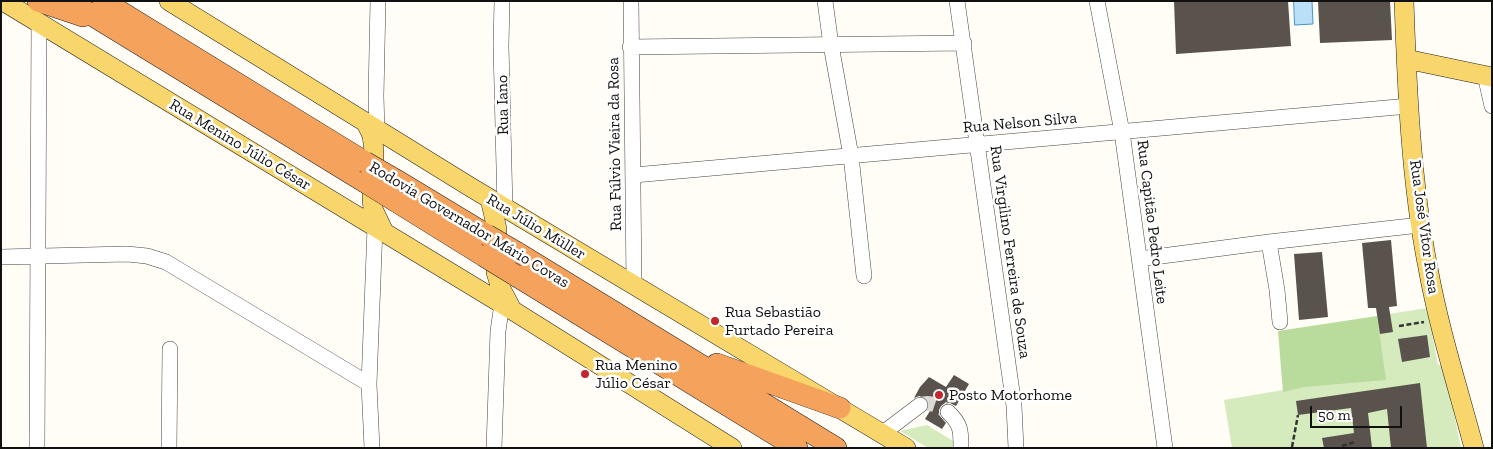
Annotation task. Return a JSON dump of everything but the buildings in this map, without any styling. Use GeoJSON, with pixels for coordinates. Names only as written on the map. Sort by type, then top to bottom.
{"type":"FeatureCollection","features":[{"type":"Feature","properties":{"kind":"highway"},"geometry":{"type":"LineString","coordinates":[[38,1],[106,23]]}},
{"type":"Feature","properties":{"kind":"highway","name":"Rodovia Governador Mário Covas"},"geometry":{"type":"LineString","coordinates":[[69,1],[369,173],[396,180],[492,232],[516,252],[836,448]]}},
{"type":"Feature","properties":{"kind":"highway","name":"Rodovia Governador Mário Covas"},"geometry":{"type":"LineString","coordinates":[[102,1],[369,173],[397,202],[498,267],[796,448]]}},
{"type":"Feature","properties":{"kind":"highway"},"geometry":{"type":"LineString","coordinates":[[674,349],[840,408]]}},
{"type":"Feature","properties":{"kind":"main road","name":"Rua Menino Júlio César"},"geometry":{"type":"LineString","coordinates":[[3,1],[507,307],[732,448]]}},
{"type":"Feature","properties":{"kind":"main road","name":"Rua Júlio Müller"},"geometry":{"type":"LineString","coordinates":[[169,1],[378,132],[906,448]]}},
{"type":"Feature","properties":{"kind":"main road","name":"Rua José Vítor Rosa"},"geometry":{"type":"LineString","coordinates":[[1404,1],[1409,106],[1420,225],[1432,291],[1474,448]]}},
{"type":"Feature","properties":{"kind":"main road"},"geometry":{"type":"LineString","coordinates":[[1406,59],[1488,76]]}},
{"type":"Feature","properties":{"kind":"main road"},"geometry":{"type":"LineString","coordinates":[[353,213],[361,211],[368,206],[372,135],[378,132]]}},
{"type":"Feature","properties":{"kind":"main road"},"geometry":{"type":"LineString","coordinates":[[369,173],[373,209],[380,230]]}},
{"type":"Feature","properties":{"kind":"main road"},"geometry":{"type":"LineString","coordinates":[[492,232],[501,223],[504,207]]}},
{"type":"Feature","properties":{"kind":"main road","name":"Rua Iano"},"geometry":{"type":"LineString","coordinates":[[504,207],[492,232],[501,289],[507,307]]}},
{"type":"Feature","properties":{"kind":"main road"},"geometry":{"type":"LineString","coordinates":[[476,288],[488,282],[498,267]]}},
{"type":"Feature","properties":{"kind":"street"},"geometry":{"type":"LineString","coordinates":[[378,1],[376,96],[378,132]]}},
{"type":"Feature","properties":{"kind":"street","name":"Rua Iano"},"geometry":{"type":"LineString","coordinates":[[502,1],[504,207]]}},
{"type":"Feature","properties":{"kind":"street","name":"Rua Fúlvio Vieira da Rosa"},"geometry":{"type":"LineString","coordinates":[[631,1],[634,286]]}},
{"type":"Feature","properties":{"kind":"street"},"geometry":{"type":"LineString","coordinates":[[825,1],[851,156],[864,276]]}},
{"type":"Feature","properties":{"kind":"street","name":"Rua Virgilino Ferreira de Souza"},"geometry":{"type":"LineString","coordinates":[[957,1],[1014,406],[1016,448]]}},
{"type":"Feature","properties":{"kind":"street","name":"Rua Capitão Pedro Leite"},"geometry":{"type":"LineString","coordinates":[[1097,1],[1122,132],[1165,448]]}},
{"type":"Feature","properties":{"kind":"street"},"geometry":{"type":"LineString","coordinates":[[37,448],[39,23]]}},
{"type":"Feature","properties":{"kind":"street"},"geometry":{"type":"LineString","coordinates":[[630,46],[964,43]]}},
{"type":"Feature","properties":{"kind":"street"},"geometry":{"type":"LineString","coordinates":[[1488,76],[1492,106]]}},
{"type":"Feature","properties":{"kind":"street","name":"Rua Nelson Silva"},"geometry":{"type":"LineString","coordinates":[[634,175],[1409,106]]}},
{"type":"Feature","properties":{"kind":"street"},"geometry":{"type":"LineString","coordinates":[[1139,259],[1420,225]]}},
{"type":"Feature","properties":{"kind":"street"},"geometry":{"type":"LineString","coordinates":[[372,448],[369,384],[380,230]]}},
{"type":"Feature","properties":{"kind":"street"},"geometry":{"type":"LineString","coordinates":[[1269,242],[1280,322]]}},
{"type":"Feature","properties":{"kind":"street"},"geometry":{"type":"LineString","coordinates":[[1,257],[127,254],[147,256],[166,262],[369,384]]}},
{"type":"Feature","properties":{"kind":"street"},"geometry":{"type":"LineString","coordinates":[[494,448],[498,331],[507,307]]}},
{"type":"Feature","properties":{"kind":"street"},"geometry":{"type":"LineString","coordinates":[[169,448],[170,349]]}},
{"type":"Feature","properties":{"kind":"street"},"geometry":{"type":"LineString","coordinates":[[883,433],[920,405]]}},
{"type":"Feature","properties":{"kind":"street"},"geometry":{"type":"LineString","coordinates":[[948,412],[956,420],[960,429],[961,448]]}},
{"type":"Feature","properties":{"kind":"path"},"geometry":{"type":"LineString","coordinates":[[1399,326],[1440,319]]}},
{"type":"Feature","properties":{"kind":"path"},"geometry":{"type":"LineString","coordinates":[[1292,448],[1298,415]]}},
{"type":"Feature","properties":{"kind":"path"},"geometry":{"type":"LineString","coordinates":[[1342,446],[1355,442]]}},
{"type":"Feature","properties":{"kind":"green space"},"geometry":{"type":"Polygon","coordinates":[[[1427,308],[1438,365],[1444,365],[1461,448],[1232,448],[1224,400],[1384,373],[1377,316],[1427,308]]]}},
{"type":"Feature","properties":{"kind":"green space"},"geometry":{"type":"Polygon","coordinates":[[[1377,316],[1386,380],[1304,387],[1283,392],[1278,331],[1377,316]]]}},
{"type":"Feature","properties":{"kind":"green space"},"geometry":{"type":"Polygon","coordinates":[[[927,425],[958,444],[958,448],[928,448],[900,431],[927,425]]]}},
{"type":"Feature","properties":{"kind":"water"},"geometry":{"type":"Polygon","coordinates":[[[1294,1],[1312,1],[1313,24],[1295,25],[1294,1]]]}},
{"type":"Feature","properties":{"kind":"tunnel"},"geometry":{"type":"LineString","coordinates":[[920,405],[931,404],[948,412]]}},
{"type":"Feature","properties":{"kind":"place","name":"Rua Sebastião Furtado Pereira"},"geometry":{"type":"Point","coordinates":[715,321]}},
{"type":"Feature","properties":{"kind":"place","name":"Rua Menino Júlio César"},"geometry":{"type":"Point","coordinates":[585,374]}},
{"type":"Feature","properties":{"kind":"place","name":"Posto Motorhome"},"geometry":{"type":"Point","coordinates":[939,395]}}]}
